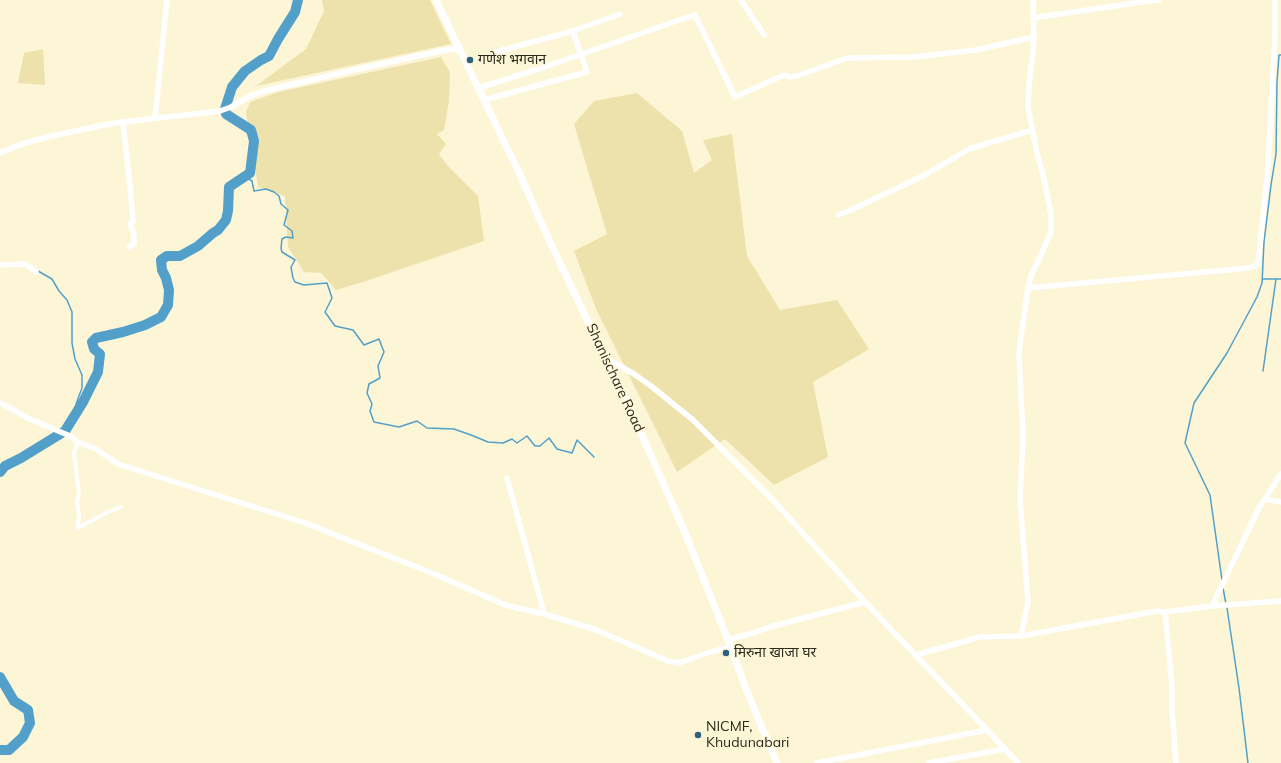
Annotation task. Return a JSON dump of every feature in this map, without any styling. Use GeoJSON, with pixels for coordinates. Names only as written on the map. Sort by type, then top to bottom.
{"type":"FeatureCollection","features":[{"type":"Feature","properties":{"kind":"street"},"geometry":{"type":"LineString","coordinates":[[156,118],[167,0]]}},
{"type":"Feature","properties":{"kind":"street","name":"Shanischare Road"},"geometry":{"type":"LineString","coordinates":[[436,0],[522,179],[604,357],[630,408],[686,535],[730,644],[748,694],[777,763]]}},
{"type":"Feature","properties":{"kind":"street"},"geometry":{"type":"LineString","coordinates":[[741,0],[764,35]]}},
{"type":"Feature","properties":{"kind":"street"},"geometry":{"type":"LineString","coordinates":[[1021,636],[1028,602],[1020,499],[1023,436],[1019,355],[1028,288],[1031,276],[1050,233],[1051,216],[1028,106],[1034,37],[1033,0]]}},
{"type":"Feature","properties":{"kind":"street"},"geometry":{"type":"LineString","coordinates":[[1034,18],[1148,0],[1159,0]]}},
{"type":"Feature","properties":{"kind":"street"},"geometry":{"type":"LineString","coordinates":[[1028,288],[1249,268],[1258,264],[1268,166],[1275,36],[1275,0]]}},
{"type":"Feature","properties":{"kind":"street"},"geometry":{"type":"LineString","coordinates":[[492,53],[573,31],[620,14]]}},
{"type":"Feature","properties":{"kind":"street"},"geometry":{"type":"LineString","coordinates":[[478,88],[695,15],[735,97],[784,75],[790,77],[797,76],[847,58],[913,57],[969,51],[1034,37]]}},
{"type":"Feature","properties":{"kind":"street"},"geometry":{"type":"LineString","coordinates":[[484,100],[587,72],[573,31]]}},
{"type":"Feature","properties":{"kind":"street"},"geometry":{"type":"LineString","coordinates":[[0,153],[47,136],[123,122],[220,112],[250,96],[264,91],[450,49],[460,50]]}},
{"type":"Feature","properties":{"kind":"street"},"geometry":{"type":"LineString","coordinates":[[123,122],[133,221],[130,224],[134,234],[134,244],[129,247]]}},
{"type":"Feature","properties":{"kind":"street"},"geometry":{"type":"LineString","coordinates":[[838,215],[925,175],[969,149],[1032,130]]}},
{"type":"Feature","properties":{"kind":"street"},"geometry":{"type":"LineString","coordinates":[[0,265],[26,264],[36,272]]}},
{"type":"Feature","properties":{"kind":"street"},"geometry":{"type":"LineString","coordinates":[[604,357],[640,378],[693,420],[774,502],[865,602],[1018,763]]}},
{"type":"Feature","properties":{"kind":"street"},"geometry":{"type":"LineString","coordinates":[[0,403],[70,436],[78,442],[96,449],[118,464],[305,524],[437,575],[505,604],[594,629],[668,661],[679,663],[770,627],[865,602]]}},
{"type":"Feature","properties":{"kind":"street"},"geometry":{"type":"LineString","coordinates":[[78,442],[74,453],[79,493],[77,501],[79,514],[78,528],[108,512],[121,507]]}},
{"type":"Feature","properties":{"kind":"street"},"geometry":{"type":"LineString","coordinates":[[1212,606],[1259,508],[1281,474]]}},
{"type":"Feature","properties":{"kind":"street"},"geometry":{"type":"LineString","coordinates":[[507,478],[544,614]]}},
{"type":"Feature","properties":{"kind":"street"},"geometry":{"type":"LineString","coordinates":[[1265,499],[1281,502]]}},
{"type":"Feature","properties":{"kind":"street"},"geometry":{"type":"LineString","coordinates":[[916,655],[980,637],[1021,636],[1157,611],[1165,612],[1281,600]]}},
{"type":"Feature","properties":{"kind":"street"},"geometry":{"type":"LineString","coordinates":[[1165,612],[1172,685],[1176,763]]}},
{"type":"Feature","properties":{"kind":"street"},"geometry":{"type":"LineString","coordinates":[[817,763],[987,730]]}},
{"type":"Feature","properties":{"kind":"street"},"geometry":{"type":"LineString","coordinates":[[929,763],[1005,749]]}},
{"type":"Feature","properties":{"kind":"shaded area"},"geometry":{"type":"Polygon","coordinates":[[[322,0],[430,0],[451,44],[256,86],[306,49],[324,11],[322,0]]]}},
{"type":"Feature","properties":{"kind":"shaded area"},"geometry":{"type":"Polygon","coordinates":[[[43,49],[45,85],[18,83],[24,53],[43,49]]]}},
{"type":"Feature","properties":{"kind":"shaded area"},"geometry":{"type":"Polygon","coordinates":[[[441,57],[450,72],[449,101],[444,130],[437,134],[446,144],[439,154],[447,165],[478,196],[484,241],[336,290],[321,273],[304,272],[288,247],[285,196],[258,187],[246,112],[250,102],[278,92],[441,57]]]}},
{"type":"Feature","properties":{"kind":"shaded area"},"geometry":{"type":"Polygon","coordinates":[[[637,93],[682,131],[694,173],[712,160],[703,140],[732,134],[747,256],[780,310],[837,300],[869,349],[813,382],[828,457],[774,485],[725,439],[677,472],[596,309],[574,251],[607,234],[574,124],[594,101],[637,93]]]}},
{"type":"Feature","properties":{"kind":"waterway"},"geometry":{"type":"LineString","coordinates":[[0,472],[5,466],[65,431],[83,402],[98,372],[100,354],[94,349],[92,342],[96,338],[145,325],[161,317],[168,305],[169,290],[162,270],[161,260],[167,256],[180,256],[198,246],[218,230],[226,220],[229,187],[250,173],[254,141],[251,130],[226,114],[225,109],[232,87],[245,71],[269,56],[295,12],[298,0]]}},
{"type":"Feature","properties":{"kind":"waterway"},"geometry":{"type":"LineString","coordinates":[[1222,580],[1210,495],[1185,443],[1194,403],[1227,353],[1257,297],[1262,283],[1264,242],[1276,154],[1277,82],[1279,55],[1281,55]]}},
{"type":"Feature","properties":{"kind":"waterway"},"geometry":{"type":"LineString","coordinates":[[245,177],[252,181],[254,191],[266,189],[274,192],[279,196],[281,204],[288,210],[284,225],[292,231],[293,238],[286,237],[282,239],[281,248],[282,252],[295,260],[291,267],[295,282],[304,285],[327,283],[332,298],[325,312],[335,326],[353,330],[364,345],[379,339],[384,352],[378,366],[380,378],[369,384],[367,393],[372,404],[370,411],[374,422],[399,427],[417,421],[427,428],[454,429],[488,442],[503,443],[512,439],[517,443],[527,436],[535,446],[540,446],[549,438],[557,449],[572,453],[577,440],[594,457]]}},
{"type":"Feature","properties":{"kind":"waterway"},"geometry":{"type":"LineString","coordinates":[[38,271],[52,279],[59,291],[67,300],[72,312],[72,343],[75,359],[82,375],[82,388],[76,404],[75,414]]}},
{"type":"Feature","properties":{"kind":"waterway"},"geometry":{"type":"LineString","coordinates":[[1263,279],[1281,279]]}},
{"type":"Feature","properties":{"kind":"waterway"},"geometry":{"type":"LineString","coordinates":[[1263,371],[1276,279]]}},
{"type":"Feature","properties":{"kind":"waterway"},"geometry":{"type":"LineString","coordinates":[[1223,588],[1226,604]]}},
{"type":"Feature","properties":{"kind":"waterway"},"geometry":{"type":"LineString","coordinates":[[1227,608],[1248,763]]}},
{"type":"Feature","properties":{"kind":"waterway"},"geometry":{"type":"LineString","coordinates":[[0,677],[14,701],[28,710],[30,723],[23,737],[9,750],[0,750]]}},
{"type":"Feature","properties":{"kind":"place","name":"गणेश भगवान"},"geometry":{"type":"Point","coordinates":[470,60]}},
{"type":"Feature","properties":{"kind":"place","name":"मिरुना खाजा घर"},"geometry":{"type":"Point","coordinates":[726,653]}},
{"type":"Feature","properties":{"kind":"place","name":"NICMF, Khudunabari"},"geometry":{"type":"Point","coordinates":[698,735]}}]}
